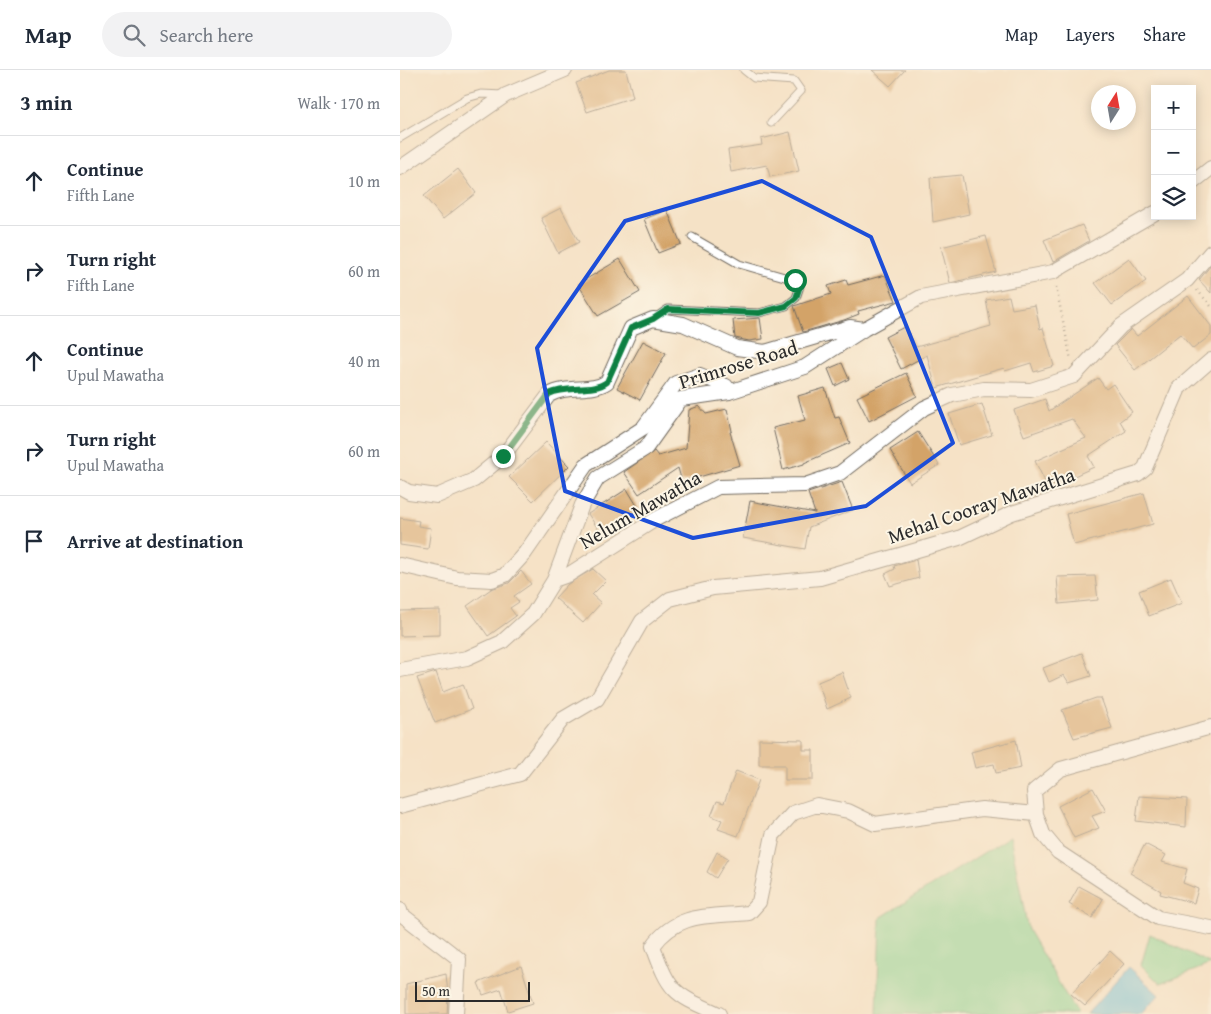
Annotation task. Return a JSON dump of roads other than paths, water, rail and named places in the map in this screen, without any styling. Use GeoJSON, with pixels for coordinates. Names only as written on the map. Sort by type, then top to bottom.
{"type":"FeatureCollection","features":[{"type":"Feature","properties":{"kind":"street"},"geometry":{"type":"LineString","coordinates":[[400,168],[506,94],[566,70]]}},
{"type":"Feature","properties":{"kind":"street"},"geometry":{"type":"LineString","coordinates":[[1196,180],[1211,168]]}},
{"type":"Feature","properties":{"kind":"street","name":"Primrose Road"},"geometry":{"type":"LineString","coordinates":[[400,670],[467,658],[502,642],[534,614],[554,580],[582,505],[598,478],[646,448],[682,399],[729,392],[805,367],[864,328],[921,297],[1053,272],[1151,215]]}},
{"type":"Feature","properties":{"kind":"street","name":"Nelum Mawatha"},"geometry":{"type":"LineString","coordinates":[[554,580],[568,575],[656,519],[718,487],[805,485],[840,473],[924,408],[952,395],[984,389],[1030,390],[1074,376],[1121,326],[1187,280],[1211,252]]}},
{"type":"Feature","properties":{"kind":"street"},"geometry":{"type":"LineString","coordinates":[[400,487],[409,492],[437,496],[474,480],[503,456],[549,394],[560,389],[600,387],[607,382],[631,328],[653,319],[683,324],[737,348],[765,352],[844,329],[864,328]]}},
{"type":"Feature","properties":{"kind":"street","name":"Mehal Cooray Mawatha"},"geometry":{"type":"LineString","coordinates":[[400,806],[520,774],[563,719],[597,699],[642,621],[670,599],[713,588],[820,578],[959,538],[1012,513],[1138,474],[1145,468],[1179,388],[1211,360]]}},
{"type":"Feature","properties":{"kind":"street"},"geometry":{"type":"LineString","coordinates":[[400,565],[457,578],[492,580],[505,575],[525,554],[586,465],[643,428],[676,383],[700,375],[726,386],[729,392]]}},
{"type":"Feature","properties":{"kind":"street"},"geometry":{"type":"LineString","coordinates":[[1211,727],[1060,769],[1034,791],[1036,814],[1043,834],[1058,852],[1158,918],[1211,928]]}},
{"type":"Feature","properties":{"kind":"street"},"geometry":{"type":"LineString","coordinates":[[719,1014],[680,996],[664,978],[654,946],[662,934],[686,919],[749,914],[759,902],[773,835],[793,813],[817,805],[848,811],[875,824],[982,808],[1036,814]]}},
{"type":"Feature","properties":{"kind":"street"},"geometry":{"type":"LineString","coordinates":[[400,910],[401,914],[459,958],[456,1014]]}},
{"type":"Feature","properties":{"kind":"lane"},"geometry":{"type":"LineString","coordinates":[[744,70],[754,78],[794,81],[801,91],[771,123]]}},
{"type":"Feature","properties":{"kind":"lane"},"geometry":{"type":"LineString","coordinates":[[400,138],[467,98],[481,94],[506,94]]}},
{"type":"Feature","properties":{"kind":"lane"},"geometry":{"type":"LineString","coordinates":[[653,319],[668,309],[759,313],[786,306],[796,298],[800,286],[795,280],[739,264],[692,238]]}},
{"type":"Feature","properties":{"kind":"water"},"geometry":{"type":"Polygon","coordinates":[[[1129,967],[1159,995],[1141,1014],[1087,1014],[1129,967]]]}}]}
